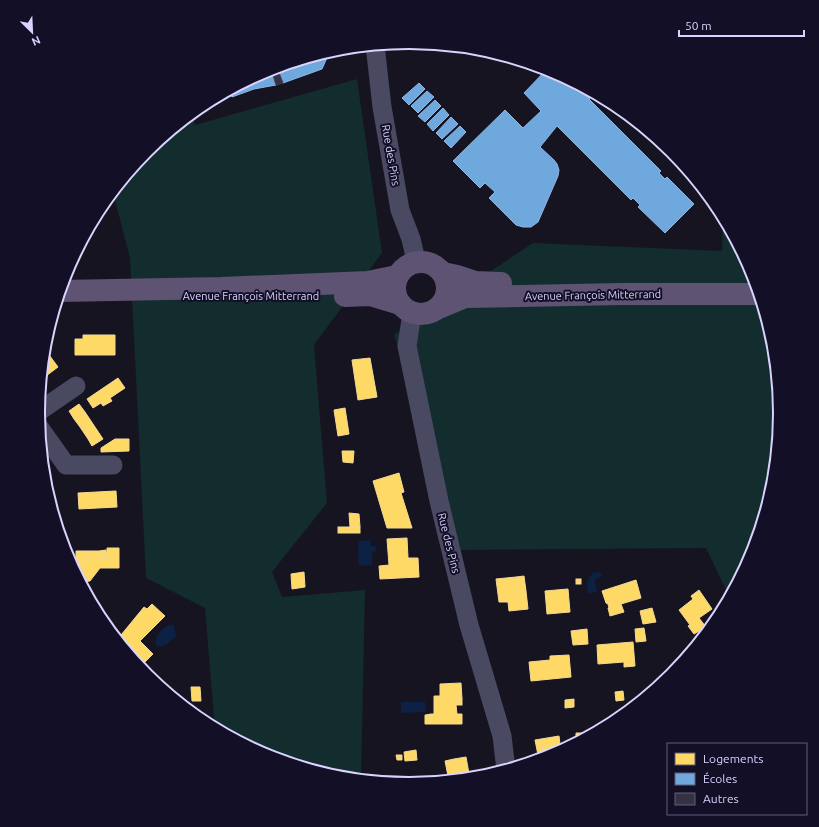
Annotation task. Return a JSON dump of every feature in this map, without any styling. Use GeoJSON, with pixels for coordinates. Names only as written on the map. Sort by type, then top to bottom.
{"type":"FeatureCollection","features":[{"type":"Feature","properties":{"kind":"main road"},"geometry":{"type":"LineString","coordinates":[[414,262],[430,263],[442,274],[446,281],[447,289],[445,297],[436,309],[420,314],[406,308],[394,290],[397,276],[408,265],[414,262]]}},
{"type":"Feature","properties":{"kind":"main road","name":"Avenue François Mitterrand"},"geometry":{"type":"LineString","coordinates":[[442,274],[457,276],[475,282],[514,284],[623,285],[754,294]]}},
{"type":"Feature","properties":{"kind":"main road","name":"Avenue François Mitterrand"},"geometry":{"type":"LineString","coordinates":[[66,291],[222,288],[360,282],[397,276]]}},
{"type":"Feature","properties":{"kind":"main road","name":"Avenue François Mitterrand"},"geometry":{"type":"LineString","coordinates":[[100,290],[220,298],[370,295],[406,308]]}},
{"type":"Feature","properties":{"kind":"main road","name":"Avenue François Mitterrand"},"geometry":{"type":"LineString","coordinates":[[436,309],[465,297],[622,294],[754,294]]}},
{"type":"Feature","properties":{"kind":"street","name":"Rue des Pins"},"geometry":{"type":"LineString","coordinates":[[376,51],[382,107],[400,210],[413,250],[414,262]]}},
{"type":"Feature","properties":{"kind":"street","name":"Rue des Pins"},"geometry":{"type":"LineString","coordinates":[[406,308],[407,346],[439,501],[469,625],[502,736],[505,766]]}},
{"type":"Feature","properties":{"kind":"street"},"geometry":{"type":"LineString","coordinates":[[45,407],[76,386]]}},
{"type":"Feature","properties":{"kind":"street"},"geometry":{"type":"LineString","coordinates":[[46,442],[66,465],[113,465]]}},
{"type":"Feature","properties":{"kind":"green space"},"geometry":{"type":"Polygon","coordinates":[[[357,79],[382,253],[314,345],[327,503],[272,572],[282,597],[365,590],[361,775],[315,766],[292,759],[248,740],[214,721],[205,608],[146,578],[130,258],[115,199],[135,173],[169,139],[194,120],[195,125],[357,79]]]}},
{"type":"Feature","properties":{"kind":"green space"},"geometry":{"type":"Polygon","coordinates":[[[723,227],[746,274],[762,319],[771,366],[774,414],[771,461],[762,508],[746,553],[727,592],[706,548],[460,550],[394,335],[533,243],[722,251],[723,227]]]}},
{"type":"Feature","properties":{"kind":"water"},"geometry":{"type":"Polygon","coordinates":[[[370,540],[371,546],[375,546],[376,551],[372,552],[372,565],[359,566],[358,541],[370,540]]]}},
{"type":"Feature","properties":{"kind":"water"},"geometry":{"type":"Polygon","coordinates":[[[598,572],[603,576],[594,580],[597,591],[588,594],[587,581],[593,573],[598,572]]]}},
{"type":"Feature","properties":{"kind":"water"},"geometry":{"type":"Polygon","coordinates":[[[169,625],[174,626],[176,636],[162,646],[156,646],[158,634],[169,625]]]}},
{"type":"Feature","properties":{"kind":"water"},"geometry":{"type":"Polygon","coordinates":[[[401,702],[425,702],[426,712],[401,713],[401,702]]]}},
{"type":"Feature","properties":{"kind":"building: Logements"},"geometry":{"type":"Polygon","coordinates":[[[83,335],[115,335],[115,355],[75,355],[75,339],[83,339],[83,335]]]}},
{"type":"Feature","properties":{"kind":"building: Logements"},"geometry":{"type":"Polygon","coordinates":[[[50,356],[58,367],[47,375],[50,356]]]}},
{"type":"Feature","properties":{"kind":"building: Logements"},"geometry":{"type":"Polygon","coordinates":[[[370,358],[377,397],[358,400],[352,360],[370,358]]]}},
{"type":"Feature","properties":{"kind":"building: Logements"},"geometry":{"type":"Polygon","coordinates":[[[118,378],[125,388],[110,398],[112,401],[103,406],[101,403],[93,408],[87,399],[118,378]]]}},
{"type":"Feature","properties":{"kind":"building: Logements"},"geometry":{"type":"Polygon","coordinates":[[[79,404],[85,412],[74,419],[69,411],[79,404]]]}},
{"type":"Feature","properties":{"kind":"building: Logements"},"geometry":{"type":"Polygon","coordinates":[[[345,408],[349,434],[338,436],[334,410],[345,408]]]}},
{"type":"Feature","properties":{"kind":"building: Logements"},"geometry":{"type":"Polygon","coordinates":[[[85,412],[103,439],[92,446],[88,439],[90,437],[83,425],[80,427],[74,419],[85,412]]]}},
{"type":"Feature","properties":{"kind":"building: Logements"},"geometry":{"type":"Polygon","coordinates":[[[83,425],[90,437],[88,439],[80,427],[83,425]]]}},
{"type":"Feature","properties":{"kind":"building: Logements"},"geometry":{"type":"Polygon","coordinates":[[[115,439],[129,439],[129,451],[101,452],[101,448],[115,439]]]}},
{"type":"Feature","properties":{"kind":"building: Logements"},"geometry":{"type":"Polygon","coordinates":[[[342,451],[354,451],[353,463],[343,462],[342,451]]]}},
{"type":"Feature","properties":{"kind":"building: Logements"},"geometry":{"type":"Polygon","coordinates":[[[399,473],[404,492],[401,493],[412,528],[387,528],[373,481],[399,473]]]}},
{"type":"Feature","properties":{"kind":"building: Logements"},"geometry":{"type":"Polygon","coordinates":[[[116,491],[117,507],[79,509],[78,493],[116,491]]]}},
{"type":"Feature","properties":{"kind":"building: Logements"},"geometry":{"type":"Polygon","coordinates":[[[349,513],[359,514],[360,527],[350,527],[349,513]]]}},
{"type":"Feature","properties":{"kind":"building: Logements"},"geometry":{"type":"Polygon","coordinates":[[[338,527],[360,527],[360,533],[338,533],[338,527]]]}},
{"type":"Feature","properties":{"kind":"building: Logements"},"geometry":{"type":"Polygon","coordinates":[[[407,538],[408,558],[418,558],[419,577],[380,579],[379,566],[389,565],[387,539],[407,538]]]}},
{"type":"Feature","properties":{"kind":"building: Logements"},"geometry":{"type":"Polygon","coordinates":[[[107,548],[119,548],[119,568],[100,568],[90,581],[86,581],[78,563],[85,563],[87,561],[86,551],[99,551],[99,558],[107,558],[107,548]]]}},
{"type":"Feature","properties":{"kind":"building: Logements"},"geometry":{"type":"Polygon","coordinates":[[[106,550],[107,558],[99,558],[99,551],[106,550]]]}},
{"type":"Feature","properties":{"kind":"building: Logements"},"geometry":{"type":"Polygon","coordinates":[[[76,551],[86,551],[87,561],[85,563],[78,563],[76,551]]]}},
{"type":"Feature","properties":{"kind":"building: Logements"},"geometry":{"type":"Polygon","coordinates":[[[304,572],[305,587],[292,589],[291,574],[304,572]]]}},
{"type":"Feature","properties":{"kind":"building: Logements"},"geometry":{"type":"Polygon","coordinates":[[[524,576],[526,591],[518,592],[516,577],[524,576]]]}},
{"type":"Feature","properties":{"kind":"building: Logements"},"geometry":{"type":"Polygon","coordinates":[[[516,577],[518,592],[526,591],[528,609],[509,611],[508,602],[499,602],[496,579],[516,577]]]}},
{"type":"Feature","properties":{"kind":"building: Logements"},"geometry":{"type":"Polygon","coordinates":[[[576,579],[581,579],[581,584],[576,584],[576,579]]]}},
{"type":"Feature","properties":{"kind":"building: Logements"},"geometry":{"type":"Polygon","coordinates":[[[636,580],[641,598],[621,604],[624,612],[610,616],[608,604],[606,603],[602,591],[636,580]]]}},
{"type":"Feature","properties":{"kind":"building: Logements"},"geometry":{"type":"Polygon","coordinates":[[[568,589],[570,612],[547,614],[545,591],[568,589]]]}},
{"type":"Feature","properties":{"kind":"building: Logements"},"geometry":{"type":"Polygon","coordinates":[[[699,590],[712,609],[699,618],[705,626],[694,634],[688,626],[690,625],[679,610],[693,599],[691,596],[699,590]]]}},
{"type":"Feature","properties":{"kind":"building: Logements"},"geometry":{"type":"Polygon","coordinates":[[[152,604],[165,616],[140,641],[153,654],[144,663],[120,634],[121,635],[144,607],[147,609],[152,604]]]}},
{"type":"Feature","properties":{"kind":"building: Logements"},"geometry":{"type":"Polygon","coordinates":[[[652,608],[656,622],[643,624],[640,611],[652,608]]]}},
{"type":"Feature","properties":{"kind":"building: Logements"},"geometry":{"type":"Polygon","coordinates":[[[644,628],[646,641],[636,642],[635,629],[644,628]]]}},
{"type":"Feature","properties":{"kind":"building: Logements"},"geometry":{"type":"Polygon","coordinates":[[[587,629],[588,644],[573,645],[571,631],[587,629]]]}},
{"type":"Feature","properties":{"kind":"building: Logements"},"geometry":{"type":"Polygon","coordinates":[[[633,642],[635,666],[624,667],[624,662],[598,664],[597,645],[633,642]]]}},
{"type":"Feature","properties":{"kind":"building: Logements"},"geometry":{"type":"Polygon","coordinates":[[[569,655],[571,677],[531,681],[529,662],[550,660],[550,656],[569,655]]]}},
{"type":"Feature","properties":{"kind":"building: Logements"},"geometry":{"type":"Polygon","coordinates":[[[461,683],[462,699],[456,699],[456,705],[457,714],[462,714],[462,724],[431,724],[431,714],[434,714],[434,696],[440,696],[440,684],[461,683]]]}},
{"type":"Feature","properties":{"kind":"building: Logements"},"geometry":{"type":"Polygon","coordinates":[[[191,687],[200,687],[201,701],[192,701],[191,687]]]}},
{"type":"Feature","properties":{"kind":"building: Logements"},"geometry":{"type":"Polygon","coordinates":[[[623,691],[624,700],[616,701],[615,692],[623,691]]]}},
{"type":"Feature","properties":{"kind":"building: Logements"},"geometry":{"type":"Polygon","coordinates":[[[456,699],[462,699],[462,705],[456,705],[456,699]]]}},
{"type":"Feature","properties":{"kind":"building: Logements"},"geometry":{"type":"Polygon","coordinates":[[[574,699],[574,707],[565,708],[565,700],[574,699]]]}},
{"type":"Feature","properties":{"kind":"building: Logements"},"geometry":{"type":"Polygon","coordinates":[[[431,714],[431,724],[425,724],[425,715],[431,714]]]}},
{"type":"Feature","properties":{"kind":"building: Logements"},"geometry":{"type":"Polygon","coordinates":[[[576,733],[584,733],[576,737],[576,733]]]}},
{"type":"Feature","properties":{"kind":"building: Logements"},"geometry":{"type":"Polygon","coordinates":[[[559,736],[560,745],[543,752],[541,739],[559,736]]]}},
{"type":"Feature","properties":{"kind":"building: Logements"},"geometry":{"type":"Polygon","coordinates":[[[541,739],[543,752],[538,755],[535,740],[541,739]]]}},
{"type":"Feature","properties":{"kind":"building: Logements"},"geometry":{"type":"Polygon","coordinates":[[[416,750],[417,760],[405,761],[404,752],[416,750]]]}},
{"type":"Feature","properties":{"kind":"building: Logements"},"geometry":{"type":"Polygon","coordinates":[[[396,755],[402,755],[402,760],[397,760],[396,755]]]}},
{"type":"Feature","properties":{"kind":"building: Logements"},"geometry":{"type":"Polygon","coordinates":[[[466,757],[469,773],[457,775],[454,759],[466,757]]]}},
{"type":"Feature","properties":{"kind":"building: Logements"},"geometry":{"type":"Polygon","coordinates":[[[454,759],[457,775],[448,776],[445,761],[454,759]]]}},
{"type":"Feature","properties":{"kind":"building: Écoles"},"geometry":{"type":"Polygon","coordinates":[[[327,58],[322,69],[283,83],[279,73],[327,58]]]}},
{"type":"Feature","properties":{"kind":"building: Écoles"},"geometry":{"type":"Polygon","coordinates":[[[542,74],[590,97],[589,99],[661,171],[659,173],[665,179],[667,177],[694,204],[665,233],[638,207],[640,205],[633,198],[631,200],[557,126],[540,147],[557,164],[559,170],[558,176],[538,222],[531,227],[516,225],[489,198],[495,192],[485,183],[480,188],[453,161],[505,110],[523,128],[541,111],[524,93],[542,74]]]}},
{"type":"Feature","properties":{"kind":"building: Écoles"},"geometry":{"type":"Polygon","coordinates":[[[273,76],[276,85],[254,89],[232,97],[231,96],[248,87],[273,76]]]}},
{"type":"Feature","properties":{"kind":"building: Écoles"},"geometry":{"type":"Polygon","coordinates":[[[419,83],[425,89],[409,105],[402,98],[419,83]]]}},
{"type":"Feature","properties":{"kind":"building: Écoles"},"geometry":{"type":"Polygon","coordinates":[[[427,91],[434,97],[418,113],[411,106],[427,91]]]}},
{"type":"Feature","properties":{"kind":"building: Écoles"},"geometry":{"type":"Polygon","coordinates":[[[435,100],[441,106],[425,122],[418,116],[435,100]]]}},
{"type":"Feature","properties":{"kind":"building: Écoles"},"geometry":{"type":"Polygon","coordinates":[[[443,108],[449,115],[433,131],[427,124],[443,108]]]}},
{"type":"Feature","properties":{"kind":"building: Écoles"},"geometry":{"type":"Polygon","coordinates":[[[451,117],[458,124],[442,139],[436,133],[451,117]]]}},
{"type":"Feature","properties":{"kind":"building: Écoles"},"geometry":{"type":"Polygon","coordinates":[[[460,126],[466,132],[451,148],[444,141],[460,126]]]}},
{"type":"Feature","properties":{"kind":"building: Autres"},"geometry":{"type":"Polygon","coordinates":[[[279,73],[283,83],[276,85],[273,76],[279,73]]]}}]}
